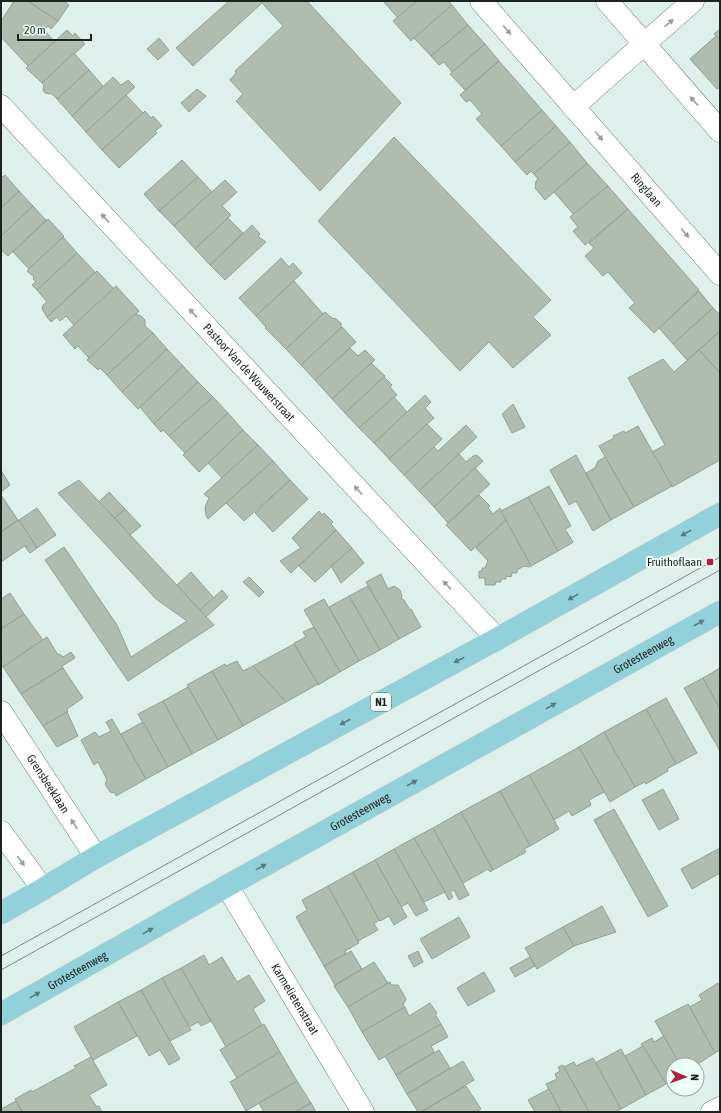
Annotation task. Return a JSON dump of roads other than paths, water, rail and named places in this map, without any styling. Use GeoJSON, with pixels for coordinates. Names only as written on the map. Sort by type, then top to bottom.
{"type":"FeatureCollection","features":[{"type":"Feature","properties":{"kind":"main road","name":"N1"},"geometry":{"type":"LineString","coordinates":[[1,913],[96,857],[497,639],[720,514]]}},
{"type":"Feature","properties":{"kind":"main road","name":"Grotesteenweg"},"geometry":{"type":"LineString","coordinates":[[1,1014],[720,612]]}},
{"type":"Feature","properties":{"kind":"street","name":"Ringlaan"},"geometry":{"type":"LineString","coordinates":[[481,1],[720,274]]}},
{"type":"Feature","properties":{"kind":"street"},"geometry":{"type":"LineString","coordinates":[[607,1],[720,131]]}},
{"type":"Feature","properties":{"kind":"street"},"geometry":{"type":"LineString","coordinates":[[573,107],[693,1]]}},
{"type":"Feature","properties":{"kind":"street","name":"Pastoor Van de Wouwerstraat"},"geometry":{"type":"LineString","coordinates":[[1,106],[497,639]]}},
{"type":"Feature","properties":{"kind":"street","name":"Grensbeeklaan"},"geometry":{"type":"LineString","coordinates":[[1,712],[96,857]]}},
{"type":"Feature","properties":{"kind":"street"},"geometry":{"type":"LineString","coordinates":[[1,832],[42,889]]}},
{"type":"Feature","properties":{"kind":"street","name":"Karmelietenstraat"},"geometry":{"type":"LineString","coordinates":[[228,886],[363,1112]]}},
{"type":"Feature","properties":{"kind":"street"},"geometry":{"type":"LineString","coordinates":[[712,1112],[720,1108]]}},
{"type":"Feature","properties":{"kind":"tram line"},"geometry":{"type":"LineString","coordinates":[[1,956],[720,557]]}},
{"type":"Feature","properties":{"kind":"tram line"},"geometry":{"type":"LineString","coordinates":[[1,970],[720,570]]}},
{"type":"Feature","properties":{"kind":"place","name":"Fruithoflaan"},"geometry":{"type":"Point","coordinates":[710,562]}}]}
